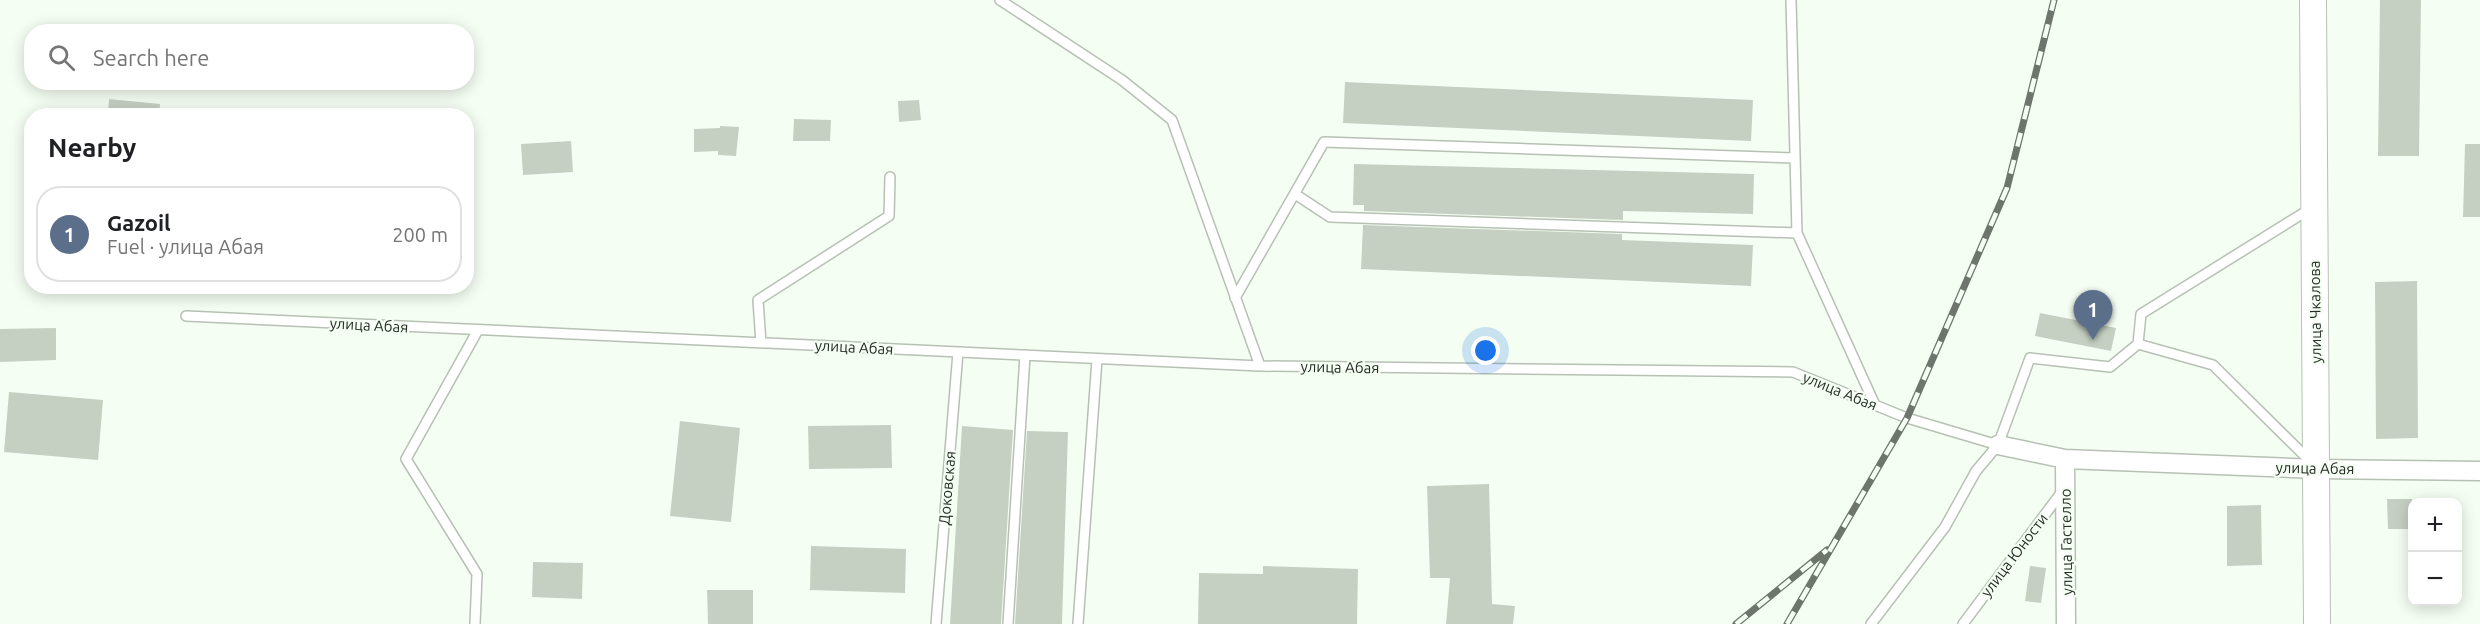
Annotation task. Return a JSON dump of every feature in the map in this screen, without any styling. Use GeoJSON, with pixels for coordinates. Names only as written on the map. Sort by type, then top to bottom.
{"type":"FeatureCollection","features":[{"type":"Feature","properties":{"kind":"main road","name":"улица Чкалова"},"geometry":{"type":"LineString","coordinates":[[2313,0],[2317,624]]}},
{"type":"Feature","properties":{"kind":"street","name":"улица Абая"},"geometry":{"type":"LineString","coordinates":[[1998,445],[2065,459],[2317,469],[2480,471]]}},
{"type":"Feature","properties":{"kind":"street","name":"улица Гастелло"},"geometry":{"type":"LineString","coordinates":[[2065,459],[2066,624]]}},
{"type":"Feature","properties":{"kind":"lane"},"geometry":{"type":"LineString","coordinates":[[1000,0],[1122,80],[1172,120],[1260,366]]}},
{"type":"Feature","properties":{"kind":"lane"},"geometry":{"type":"LineString","coordinates":[[1791,0],[1797,233],[1875,405]]}},
{"type":"Feature","properties":{"kind":"lane"},"geometry":{"type":"LineString","coordinates":[[1235,298],[1324,142],[1796,158]]}},
{"type":"Feature","properties":{"kind":"lane"},"geometry":{"type":"LineString","coordinates":[[761,343],[758,300],[889,216],[890,177]]}},
{"type":"Feature","properties":{"kind":"lane"},"geometry":{"type":"LineString","coordinates":[[1295,194],[1330,217],[1797,233]]}},
{"type":"Feature","properties":{"kind":"lane"},"geometry":{"type":"LineString","coordinates":[[1870,624],[1945,527],[1976,471],[1998,445],[2030,358],[2110,367],[2138,344],[2140,314],[2314,207]]}},
{"type":"Feature","properties":{"kind":"lane","name":"улица Абая"},"geometry":{"type":"LineString","coordinates":[[186,316],[1260,366],[1793,372],[1906,418],[1998,445]]}},
{"type":"Feature","properties":{"kind":"lane"},"geometry":{"type":"LineString","coordinates":[[475,624],[477,574],[406,459],[478,330]]}},
{"type":"Feature","properties":{"kind":"lane"},"geometry":{"type":"LineString","coordinates":[[2138,344],[2213,365],[2317,469]]}},
{"type":"Feature","properties":{"kind":"lane","name":"Доковская"},"geometry":{"type":"LineString","coordinates":[[936,624],[958,352]]}},
{"type":"Feature","properties":{"kind":"lane"},"geometry":{"type":"LineString","coordinates":[[1008,624],[1025,356]]}},
{"type":"Feature","properties":{"kind":"lane"},"geometry":{"type":"LineString","coordinates":[[1078,624],[1097,359]]}},
{"type":"Feature","properties":{"kind":"lane","name":"улица Юности"},"geometry":{"type":"LineString","coordinates":[[1963,624],[2065,487]]}},
{"type":"Feature","properties":{"kind":"building"},"geometry":{"type":"Polygon","coordinates":[[[2380,0],[2421,0],[2419,156],[2378,156],[2380,0]]]}},
{"type":"Feature","properties":{"kind":"building"},"geometry":{"type":"Polygon","coordinates":[[[1345,82],[1753,100],[1751,141],[1343,123],[1345,82]]]}},
{"type":"Feature","properties":{"kind":"building"},"geometry":{"type":"Polygon","coordinates":[[[109,99],[160,104],[160,108],[108,108],[109,99]]]}},
{"type":"Feature","properties":{"kind":"building"},"geometry":{"type":"Polygon","coordinates":[[[919,100],[921,120],[899,122],[898,101],[919,100]]]}},
{"type":"Feature","properties":{"kind":"building"},"geometry":{"type":"Polygon","coordinates":[[[794,119],[831,120],[830,141],[793,141],[794,119]]]}},
{"type":"Feature","properties":{"kind":"building"},"geometry":{"type":"Polygon","coordinates":[[[720,126],[739,127],[736,156],[718,155],[718,151],[694,152],[694,129],[720,128],[720,126]]]}},
{"type":"Feature","properties":{"kind":"building"},"geometry":{"type":"Polygon","coordinates":[[[571,141],[573,172],[523,175],[521,144],[571,141]]]}},
{"type":"Feature","properties":{"kind":"building"},"geometry":{"type":"Polygon","coordinates":[[[2465,144],[2480,144],[2480,217],[2463,217],[2465,144]]]}},
{"type":"Feature","properties":{"kind":"building"},"geometry":{"type":"Polygon","coordinates":[[[1354,164],[1754,174],[1753,214],[1623,211],[1623,220],[1364,211],[1364,205],[1353,205],[1354,164]]]}},
{"type":"Feature","properties":{"kind":"building"},"geometry":{"type":"Polygon","coordinates":[[[1363,225],[1622,234],[1622,240],[1753,245],[1751,286],[1361,269],[1363,225]]]}},
{"type":"Feature","properties":{"kind":"building"},"geometry":{"type":"Polygon","coordinates":[[[2417,281],[2418,438],[2376,439],[2375,282],[2417,281]]]}},
{"type":"Feature","properties":{"kind":"building"},"geometry":{"type":"Polygon","coordinates":[[[2040,313],[2116,328],[2111,351],[2035,336],[2040,313]]]}},
{"type":"Feature","properties":{"kind":"building"},"geometry":{"type":"Polygon","coordinates":[[[56,328],[56,360],[0,362],[0,329],[56,328]]]}},
{"type":"Feature","properties":{"kind":"building"},"geometry":{"type":"Polygon","coordinates":[[[9,392],[103,400],[98,460],[4,452],[9,392]]]}},
{"type":"Feature","properties":{"kind":"building"},"geometry":{"type":"Polygon","coordinates":[[[680,421],[740,428],[731,522],[670,516],[680,421]]]}},
{"type":"Feature","properties":{"kind":"building"},"geometry":{"type":"Polygon","coordinates":[[[891,425],[892,468],[809,469],[808,426],[891,425]]]}},
{"type":"Feature","properties":{"kind":"building"},"geometry":{"type":"Polygon","coordinates":[[[962,426],[1013,430],[1001,624],[950,624],[962,426]]]}},
{"type":"Feature","properties":{"kind":"building"},"geometry":{"type":"Polygon","coordinates":[[[1027,431],[1068,432],[1062,624],[1015,624],[1027,431]]]}},
{"type":"Feature","properties":{"kind":"building"},"geometry":{"type":"Polygon","coordinates":[[[1489,484],[1492,604],[1515,606],[1513,624],[1446,624],[1450,578],[1430,578],[1427,486],[1489,484]]]}},
{"type":"Feature","properties":{"kind":"building"},"geometry":{"type":"Polygon","coordinates":[[[2387,499],[2408,499],[2408,529],[2388,529],[2387,499]]]}},
{"type":"Feature","properties":{"kind":"building"},"geometry":{"type":"Polygon","coordinates":[[[2261,505],[2262,565],[2227,566],[2227,506],[2261,505]]]}},
{"type":"Feature","properties":{"kind":"building"},"geometry":{"type":"Polygon","coordinates":[[[811,546],[906,549],[905,593],[810,590],[811,546]]]}},
{"type":"Feature","properties":{"kind":"building"},"geometry":{"type":"Polygon","coordinates":[[[533,562],[583,563],[582,599],[532,597],[533,562]]]}},
{"type":"Feature","properties":{"kind":"building"},"geometry":{"type":"Polygon","coordinates":[[[1263,566],[1358,569],[1357,624],[1198,624],[1199,573],[1263,574],[1263,566]]]}},
{"type":"Feature","properties":{"kind":"building"},"geometry":{"type":"Polygon","coordinates":[[[2030,566],[2046,568],[2041,603],[2025,601],[2030,566]]]}},
{"type":"Feature","properties":{"kind":"building"},"geometry":{"type":"Polygon","coordinates":[[[707,590],[753,590],[753,624],[708,624],[707,590]]]}},
{"type":"Feature","properties":{"kind":"railway"},"geometry":{"type":"LineString","coordinates":[[1787,624],[1907,418],[2007,188],[2054,0]]}},
{"type":"Feature","properties":{"kind":"railway"},"geometry":{"type":"LineString","coordinates":[[1736,624],[1827,550]]}},
{"type":"Feature","properties":{"kind":"place","name":"Gazoil"},"geometry":{"type":"Point","coordinates":[2093,340]}}]}
